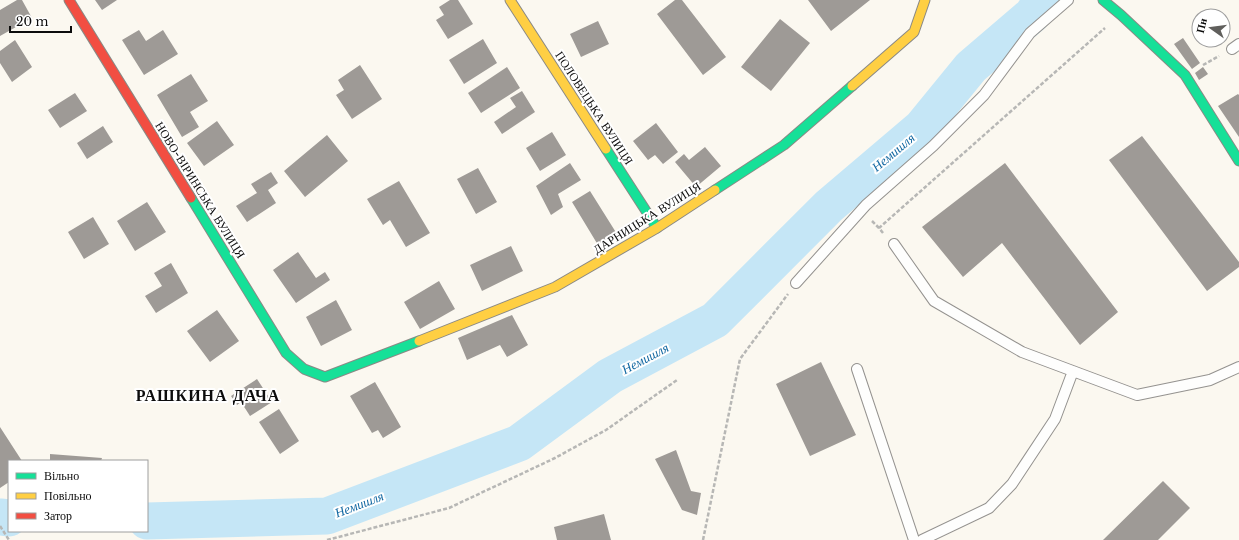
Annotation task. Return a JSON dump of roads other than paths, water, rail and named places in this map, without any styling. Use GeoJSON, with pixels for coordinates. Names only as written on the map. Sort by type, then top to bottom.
{"type":"FeatureCollection","features":[{"type":"Feature","properties":{"kind":"street","name":"НОВО-ВІРИНСЬКА ВУЛИЦЯ"},"geometry":{"type":"LineString","coordinates":[[69,0],[286,354],[304,370],[325,377]]}},
{"type":"Feature","properties":{"kind":"street","name":"ПОЛОВЕЦЬКА ВУЛИЦЯ"},"geometry":{"type":"LineString","coordinates":[[510,0],[657,228]]}},
{"type":"Feature","properties":{"kind":"street","name":"ДАРНИЦЬКА ВУЛИЦЯ"},"geometry":{"type":"LineString","coordinates":[[325,377],[353,368],[555,287],[657,228],[784,145],[914,32],[925,0]]}},
{"type":"Feature","properties":{"kind":"street"},"geometry":{"type":"LineString","coordinates":[[1103,0],[1185,75],[1239,161]]}},
{"type":"Feature","properties":{"kind":"lane"},"geometry":{"type":"LineString","coordinates":[[796,283],[866,205],[933,146],[984,95],[1030,33],[1068,0]]}},
{"type":"Feature","properties":{"kind":"lane"},"geometry":{"type":"LineString","coordinates":[[894,244],[934,301],[1022,352],[1137,395],[1210,380],[1239,367]]}},
{"type":"Feature","properties":{"kind":"lane"},"geometry":{"type":"LineString","coordinates":[[857,369],[914,540]]}},
{"type":"Feature","properties":{"kind":"lane"},"geometry":{"type":"LineString","coordinates":[[922,540],[989,508],[1012,484],[1055,419],[1073,371]]}},
{"type":"Feature","properties":{"kind":"waterway","name":"Немишля"},"geometry":{"type":"LineString","coordinates":[[148,521],[327,516],[519,443],[610,376],[715,320],[829,206],[922,127],[971,67],[1032,15],[1042,0]]}},
{"type":"Feature","properties":{"kind":"waterway","name":"Немишля"},"geometry":{"type":"LineString","coordinates":[[0,517],[8,518]]}},
{"type":"Feature","properties":{"kind":"district","name":"РАШКИНА ДАЧА"},"geometry":{"type":"Point","coordinates":[208,395]}}]}
